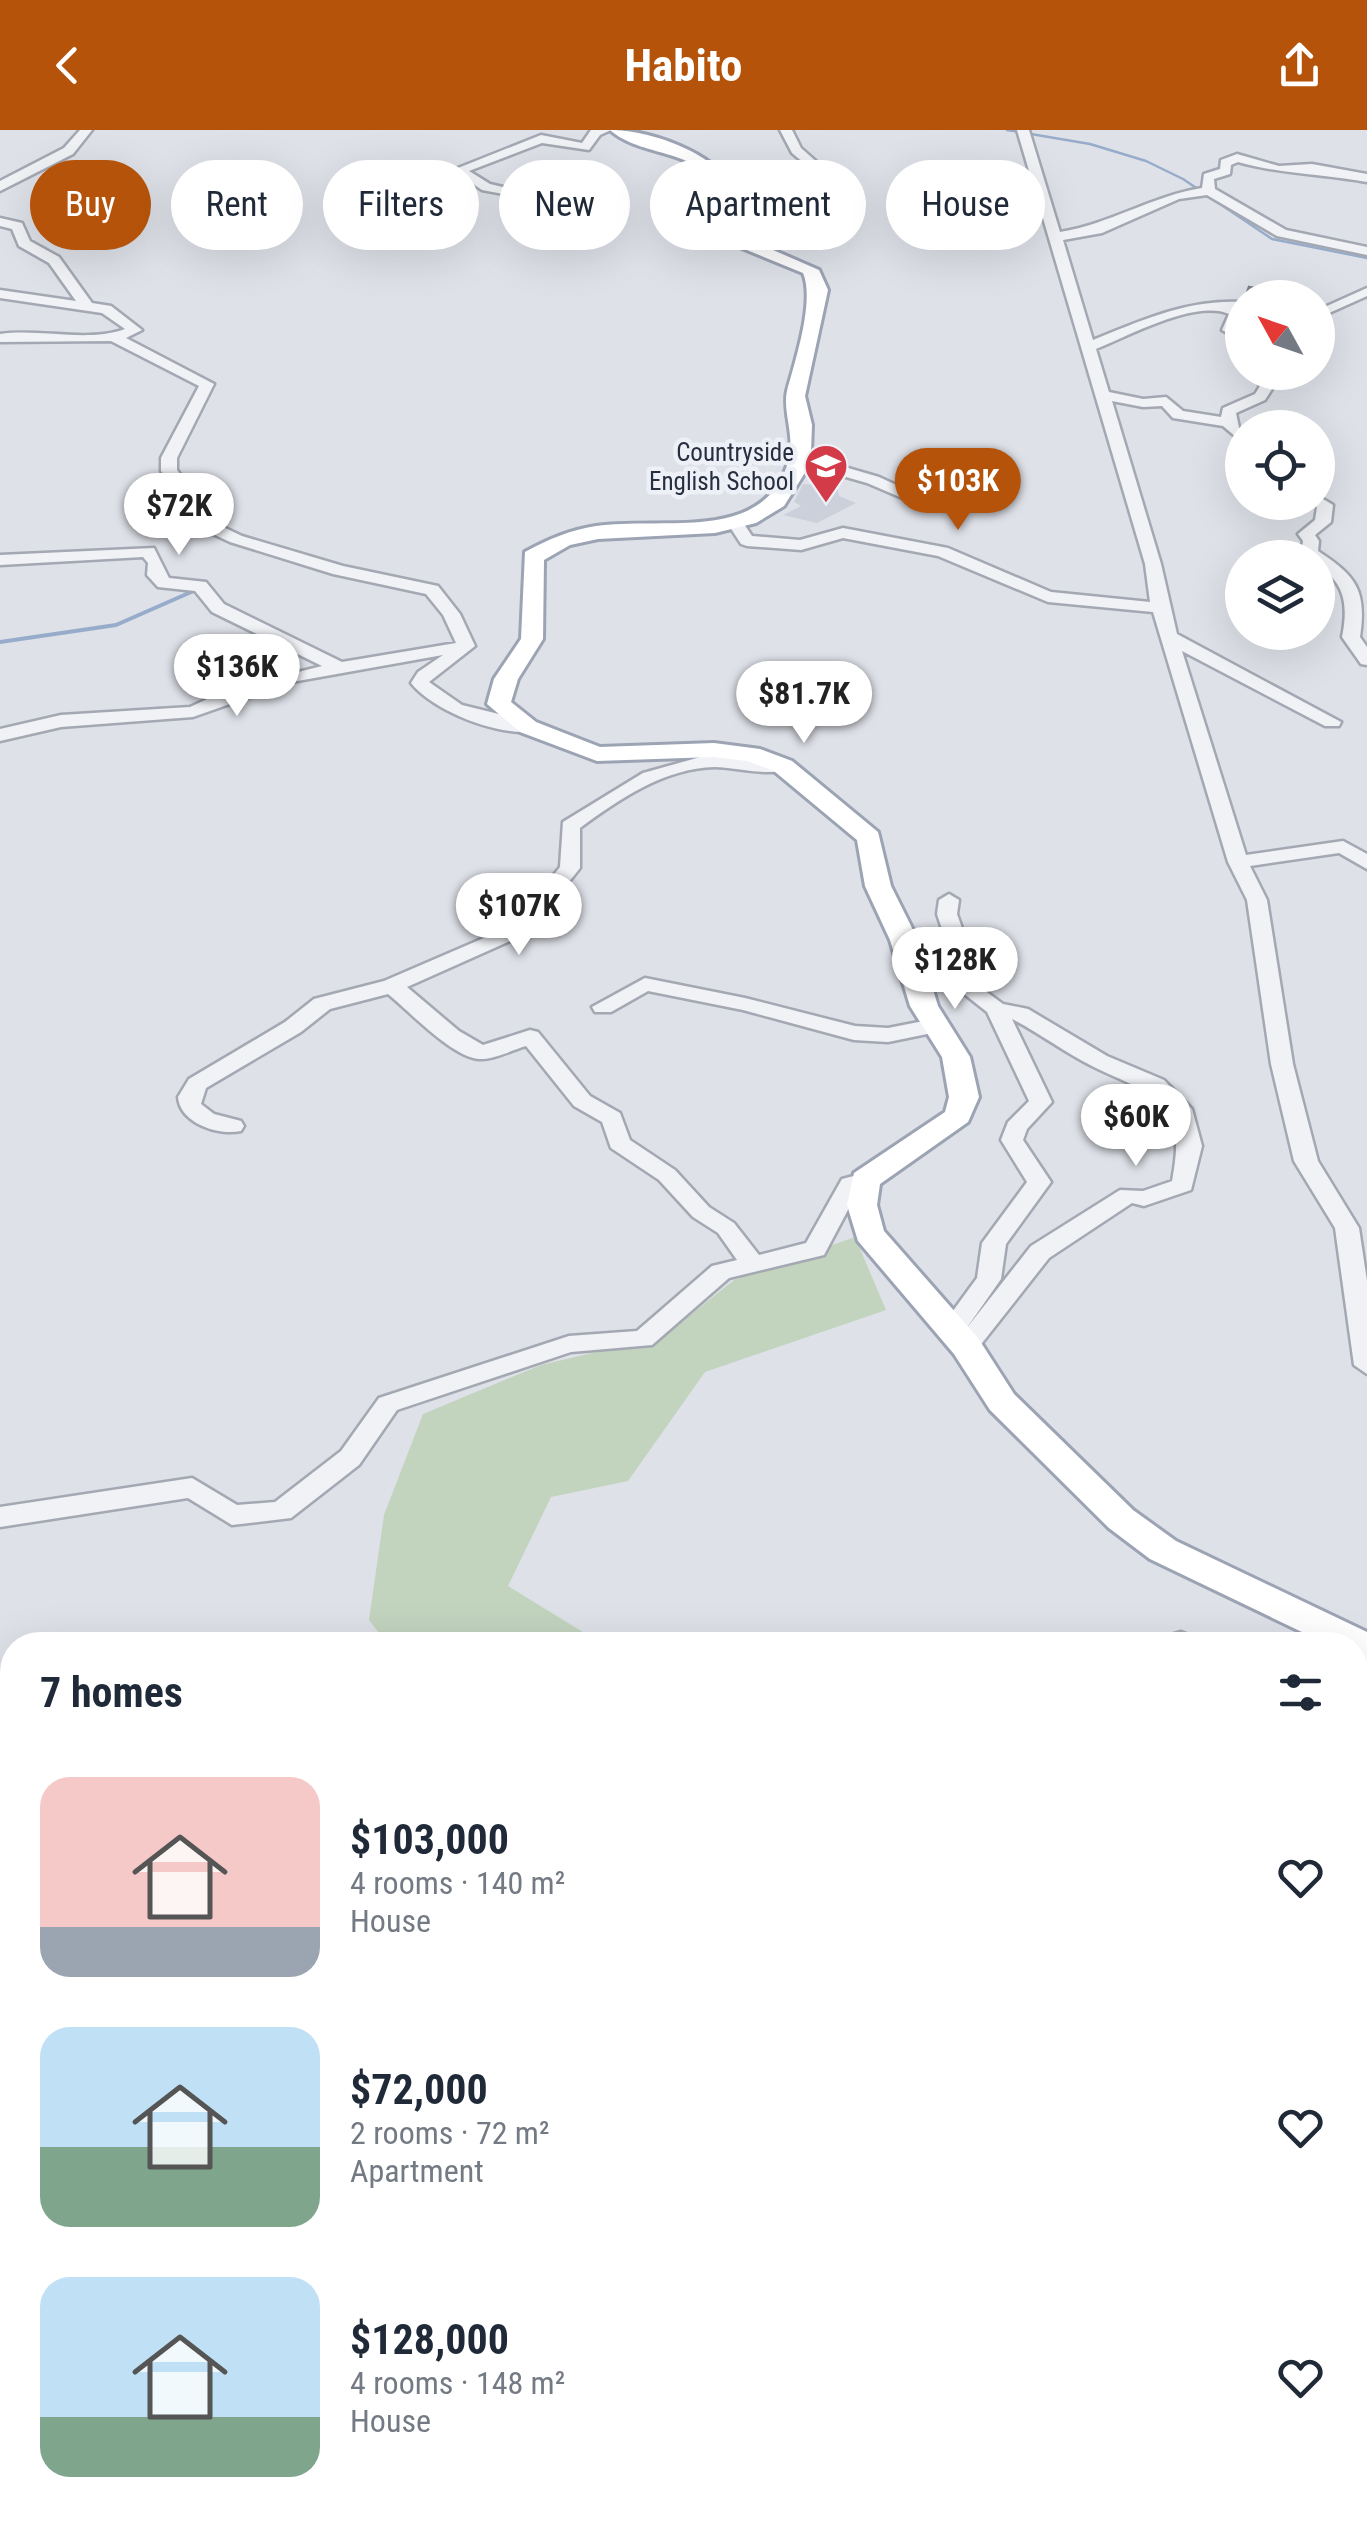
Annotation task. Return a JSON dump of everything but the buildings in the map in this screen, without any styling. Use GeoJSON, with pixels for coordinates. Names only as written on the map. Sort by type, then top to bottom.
{"type":"FeatureCollection","features":[{"type":"Feature","properties":{"kind":"main road"},"geometry":{"type":"LineString","coordinates":[[618,130],[654,148],[709,162],[719,170],[725,188],[708,228],[810,270],[820,290],[805,341],[807,368],[795,396],[802,416],[800,459],[785,496],[770,510],[736,524],[586,535],[559,541],[533,557],[532,639],[506,680],[499,704],[528,727],[597,754],[691,748],[751,754],[783,766],[869,838],[878,886],[904,940],[924,1006],[956,1057],[964,1098],[958,1116],[865,1180],[862,1206],[868,1234],[959,1338],[1002,1402],[1140,1535],[1331,1632]]}},
{"type":"Feature","properties":{"kind":"street"},"geometry":{"type":"LineString","coordinates":[[0,187],[10,177],[54,163],[78,145],[86,130]]}},
{"type":"Feature","properties":{"kind":"street"},"geometry":{"type":"LineString","coordinates":[[499,189],[460,170],[541,139],[585,147],[596,132],[606,130]]}},
{"type":"Feature","properties":{"kind":"street"},"geometry":{"type":"LineString","coordinates":[[786,130],[796,150],[808,160]]}},
{"type":"Feature","properties":{"kind":"street"},"geometry":{"type":"LineString","coordinates":[[1023,130],[1154,564],[1160,608],[1238,862],[1257,900],[1282,1064],[1306,1161],[1346,1228],[1367,1365]]}},
{"type":"Feature","properties":{"kind":"street"},"geometry":{"type":"LineString","coordinates":[[1209,190],[1208,178],[1226,172],[1224,163],[1237,158],[1279,170],[1312,168],[1367,178]]}},
{"type":"Feature","properties":{"kind":"street"},"geometry":{"type":"LineString","coordinates":[[1058,237],[1096,230],[1176,196],[1209,190],[1282,233],[1367,252]]}},
{"type":"Feature","properties":{"kind":"street"},"geometry":{"type":"LineString","coordinates":[[0,222],[17,226],[24,243],[54,260],[87,306]]}},
{"type":"Feature","properties":{"kind":"street"},"geometry":{"type":"LineString","coordinates":[[1367,252],[1353,258],[1367,269]]}},
{"type":"Feature","properties":{"kind":"street"},"geometry":{"type":"LineString","coordinates":[[1335,309],[1354,295],[1367,292]]}},
{"type":"Feature","properties":{"kind":"street"},"geometry":{"type":"LineString","coordinates":[[0,294],[106,309],[135,330],[117,340]]}},
{"type":"Feature","properties":{"kind":"street"},"geometry":{"type":"LineString","coordinates":[[1216,304],[1225,307]]}},
{"type":"Feature","properties":{"kind":"street"},"geometry":{"type":"LineString","coordinates":[[1088,347],[1151,318],[1225,305]]}},
{"type":"Feature","properties":{"kind":"street"},"geometry":{"type":"LineString","coordinates":[[0,338],[54,334],[117,340],[207,384],[169,458],[169,471],[182,487],[170,508],[236,539],[339,570],[432,590],[452,614],[466,646]]}},
{"type":"Feature","properties":{"kind":"street"},"geometry":{"type":"LineString","coordinates":[[1230,410],[1260,397],[1265,390]]}},
{"type":"Feature","properties":{"kind":"street"},"geometry":{"type":"LineString","coordinates":[[1102,395],[1143,402],[1166,401],[1178,416],[1225,422]]}},
{"type":"Feature","properties":{"kind":"street"},"geometry":{"type":"LineString","coordinates":[[800,459],[873,480],[934,506]]}},
{"type":"Feature","properties":{"kind":"street"},"geometry":{"type":"LineString","coordinates":[[1310,540],[1306,534],[1323,520]]}},
{"type":"Feature","properties":{"kind":"street"},"geometry":{"type":"LineString","coordinates":[[736,524],[747,540],[801,544],[843,533],[942,552],[1048,597],[1160,608]]}},
{"type":"Feature","properties":{"kind":"street"},"geometry":{"type":"LineString","coordinates":[[0,560],[148,552],[156,563],[154,576],[164,583],[200,586],[218,608],[338,667]]}},
{"type":"Feature","properties":{"kind":"street"},"geometry":{"type":"LineString","coordinates":[[1335,569],[1357,607],[1351,638],[1367,660]]}},
{"type":"Feature","properties":{"kind":"street"},"geometry":{"type":"LineString","coordinates":[[1169,637],[1332,722]]}},
{"type":"Feature","properties":{"kind":"street"},"geometry":{"type":"LineString","coordinates":[[0,735],[61,721],[193,712],[234,694],[338,667],[466,646]]}},
{"type":"Feature","properties":{"kind":"street"},"geometry":{"type":"LineString","coordinates":[[466,646],[420,683],[444,706],[528,727]]}},
{"type":"Feature","properties":{"kind":"street"},"geometry":{"type":"LineString","coordinates":[[233,1126],[206,1119],[190,1107],[189,1097],[197,1084],[293,1027],[322,1004],[392,986],[522,929],[570,868],[570,826],[605,799],[651,777],[703,762],[783,766]]}},
{"type":"Feature","properties":{"kind":"street"},"geometry":{"type":"LineString","coordinates":[[1238,862],[1343,846],[1367,863]]}},
{"type":"Feature","properties":{"kind":"street"},"geometry":{"type":"LineString","coordinates":[[949,900],[947,914],[974,994],[996,1010],[1020,1014],[1098,1062],[1156,1085],[1184,1114],[1190,1146],[1183,1185],[1144,1198],[1128,1195],[1040,1252],[959,1338]]}},
{"type":"Feature","properties":{"kind":"street"},"geometry":{"type":"LineString","coordinates":[[603,1007],[645,984],[854,1033],[888,1035],[934,1026]]}},
{"type":"Feature","properties":{"kind":"street"},"geometry":{"type":"LineString","coordinates":[[392,986],[451,1036],[482,1053],[530,1037],[582,1101],[612,1118],[619,1143],[667,1176],[701,1212],[726,1228],[754,1265]]}},
{"type":"Feature","properties":{"kind":"street"},"geometry":{"type":"LineString","coordinates":[[959,1338],[989,1279],[994,1242],[1039,1182],[1012,1140],[1016,1127],[1041,1102],[996,1010]]}},
{"type":"Feature","properties":{"kind":"street"},"geometry":{"type":"LineString","coordinates":[[0,1518],[192,1488],[232,1515],[281,1512],[350,1458],[388,1404],[569,1344],[642,1338],[720,1272],[815,1249],[850,1184],[865,1180]]}},
{"type":"Feature","properties":{"kind":"shaded area","name":"Countryside English School"},"geometry":{"type":"Polygon","coordinates":[[[803,484],[837,487],[839,496],[856,503],[817,523],[783,515],[801,506],[794,502],[803,484]]]}},
{"type":"Feature","properties":{"kind":"green space"},"geometry":{"type":"Polygon","coordinates":[[[855,1237],[886,1310],[705,1372],[628,1481],[551,1497],[508,1586],[583,1632],[378,1632],[369,1620],[384,1515],[423,1414],[541,1365],[664,1336],[734,1280],[855,1237]]]}},
{"type":"Feature","properties":{"kind":"waterway"},"geometry":{"type":"LineString","coordinates":[[1007,130],[1090,144],[1146,161],[1183,179],[1272,239],[1367,258]]}},
{"type":"Feature","properties":{"kind":"waterway"},"geometry":{"type":"LineString","coordinates":[[0,642],[116,625],[198,589]]}},
{"type":"Feature","properties":{"kind":"place","name":"Countryside English School"},"geometry":{"type":"Point","coordinates":[826,504]}}]}
